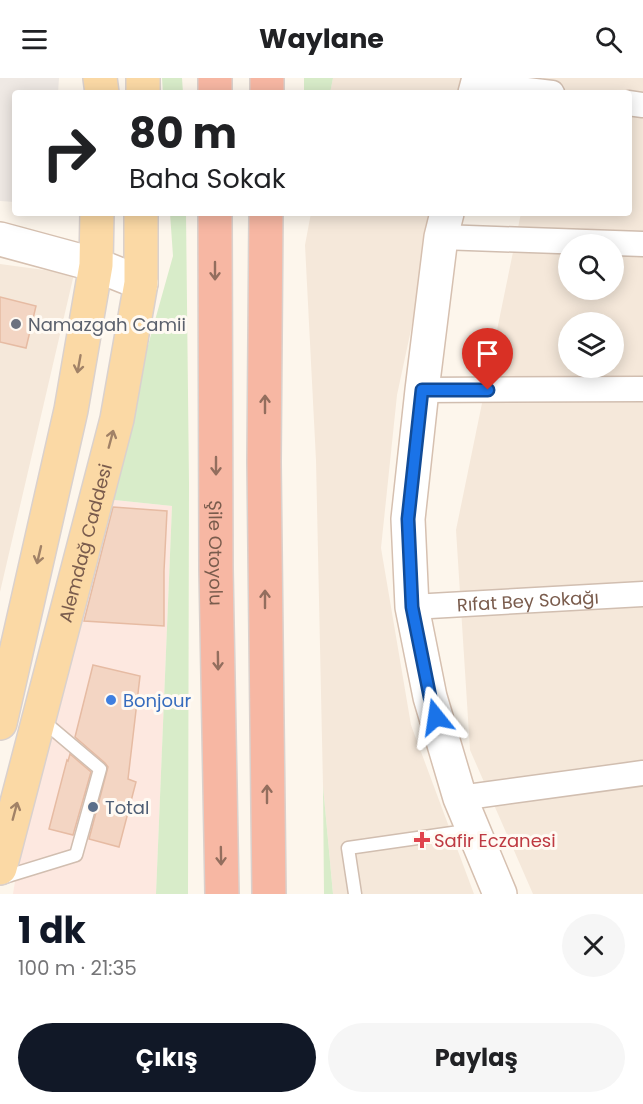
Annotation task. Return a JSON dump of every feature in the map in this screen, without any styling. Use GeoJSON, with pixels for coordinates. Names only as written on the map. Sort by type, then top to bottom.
{"type":"FeatureCollection","features":[{"type":"Feature","properties":{"kind":"highway","name":"Şile Otoyolu"},"geometry":{"type":"LineString","coordinates":[[215,216],[216,569],[222,894]]}},
{"type":"Feature","properties":{"kind":"highway"},"geometry":{"type":"LineString","coordinates":[[266,216],[264,462],[269,894]]}},
{"type":"Feature","properties":{"kind":"main road"},"geometry":{"type":"LineString","coordinates":[[2,699],[71,410],[96,265],[98,216]]}},
{"type":"Feature","properties":{"kind":"main road","name":"Alemdağ Caddesi"},"geometry":{"type":"LineString","coordinates":[[0,868],[117,419],[141,283],[141,216]]}},
{"type":"Feature","properties":{"kind":"street"},"geometry":{"type":"LineString","coordinates":[[477,85],[524,90]]}},
{"type":"Feature","properties":{"kind":"street"},"geometry":{"type":"LineString","coordinates":[[500,894],[460,798],[430,697],[412,607],[408,519],[444,225],[643,244]]}},
{"type":"Feature","properties":{"kind":"street"},"geometry":{"type":"LineString","coordinates":[[0,239],[96,265],[141,283]]}},
{"type":"Feature","properties":{"kind":"street"},"geometry":{"type":"LineString","coordinates":[[422,390],[643,389]]}},
{"type":"Feature","properties":{"kind":"street","name":"Rıfat Bey Sokağı"},"geometry":{"type":"LineString","coordinates":[[412,607],[643,594]]}},
{"type":"Feature","properties":{"kind":"street"},"geometry":{"type":"LineString","coordinates":[[460,798],[643,772]]}},
{"type":"Feature","properties":{"kind":"lane"},"geometry":{"type":"LineString","coordinates":[[0,878],[76,855],[100,769],[39,718]]}},
{"type":"Feature","properties":{"kind":"lane"},"geometry":{"type":"LineString","coordinates":[[355,894],[348,848],[474,830]]}},
{"type":"Feature","properties":{"kind":"shaded area"},"geometry":{"type":"Polygon","coordinates":[[[0,78],[59,78],[58,90],[12,90],[12,202],[0,201],[0,78]]]}},
{"type":"Feature","properties":{"kind":"shaded area"},"geometry":{"type":"Polygon","coordinates":[[[333,78],[465,78],[463,90],[331,90],[333,78]]]}},
{"type":"Feature","properties":{"kind":"shaded area"},"geometry":{"type":"Polygon","coordinates":[[[543,78],[643,78],[643,894],[533,894],[470,750],[456,530],[520,216],[632,216],[632,90],[541,90],[543,78]]]}},
{"type":"Feature","properties":{"kind":"shaded area"},"geometry":{"type":"Polygon","coordinates":[[[310,216],[435,216],[397,395],[381,548],[411,725],[474,894],[333,894],[323,786],[316,460],[305,245],[310,216]]]}},
{"type":"Feature","properties":{"kind":"shaded area"},"geometry":{"type":"Polygon","coordinates":[[[0,264],[74,274],[0,592],[0,264]]]}},
{"type":"Feature","properties":{"kind":"shaded area"},"geometry":{"type":"Polygon","coordinates":[[[105,499],[172,506],[156,894],[13,894],[23,832],[105,499]]]}},
{"type":"Feature","properties":{"kind":"green space"},"geometry":{"type":"Polygon","coordinates":[[[162,78],[182,78],[183,90],[163,90],[162,78]]]}},
{"type":"Feature","properties":{"kind":"green space"},"geometry":{"type":"Polygon","coordinates":[[[304,78],[333,78],[331,90],[304,90],[304,78]]]}},
{"type":"Feature","properties":{"kind":"green space"},"geometry":{"type":"Polygon","coordinates":[[[170,216],[186,216],[189,484],[188,894],[156,894],[172,506],[105,499],[173,256],[170,216]]]}},
{"type":"Feature","properties":{"kind":"green space"},"geometry":{"type":"Polygon","coordinates":[[[323,786],[333,894],[324,894],[323,786]]]}},
{"type":"Feature","properties":{"kind":"building","name":"Namazgah Camii"},"geometry":{"type":"Polygon","coordinates":[[[0,297],[36,306],[26,348],[0,342],[0,297]]]}},
{"type":"Feature","properties":{"kind":"building"},"geometry":{"type":"Polygon","coordinates":[[[113,507],[167,511],[164,626],[84,621],[113,507]]]}},
{"type":"Feature","properties":{"kind":"building"},"geometry":{"type":"Polygon","coordinates":[[[93,665],[140,676],[128,779],[136,782],[119,847],[89,839],[108,767],[75,737],[93,665]]]}},
{"type":"Feature","properties":{"kind":"building"},"geometry":{"type":"Polygon","coordinates":[[[70,754],[91,772],[73,835],[49,829],[70,754]]]}},
{"type":"Feature","properties":{"kind":"place","name":"Namazgah Camii"},"geometry":{"type":"Point","coordinates":[16,324]}},
{"type":"Feature","properties":{"kind":"place","name":"Bonjour"},"geometry":{"type":"Point","coordinates":[111,700]}},
{"type":"Feature","properties":{"kind":"place","name":"Total"},"geometry":{"type":"Point","coordinates":[93,807]}},
{"type":"Feature","properties":{"kind":"place","name":"Safir Eczanesi"},"geometry":{"type":"Point","coordinates":[422,840]}},
{"type":"Feature","properties":{"kind":"route"},"geometry":{"type":"LineString","coordinates":[[436,717],[412,607],[408,519],[422,390],[488,390]]}}]}
